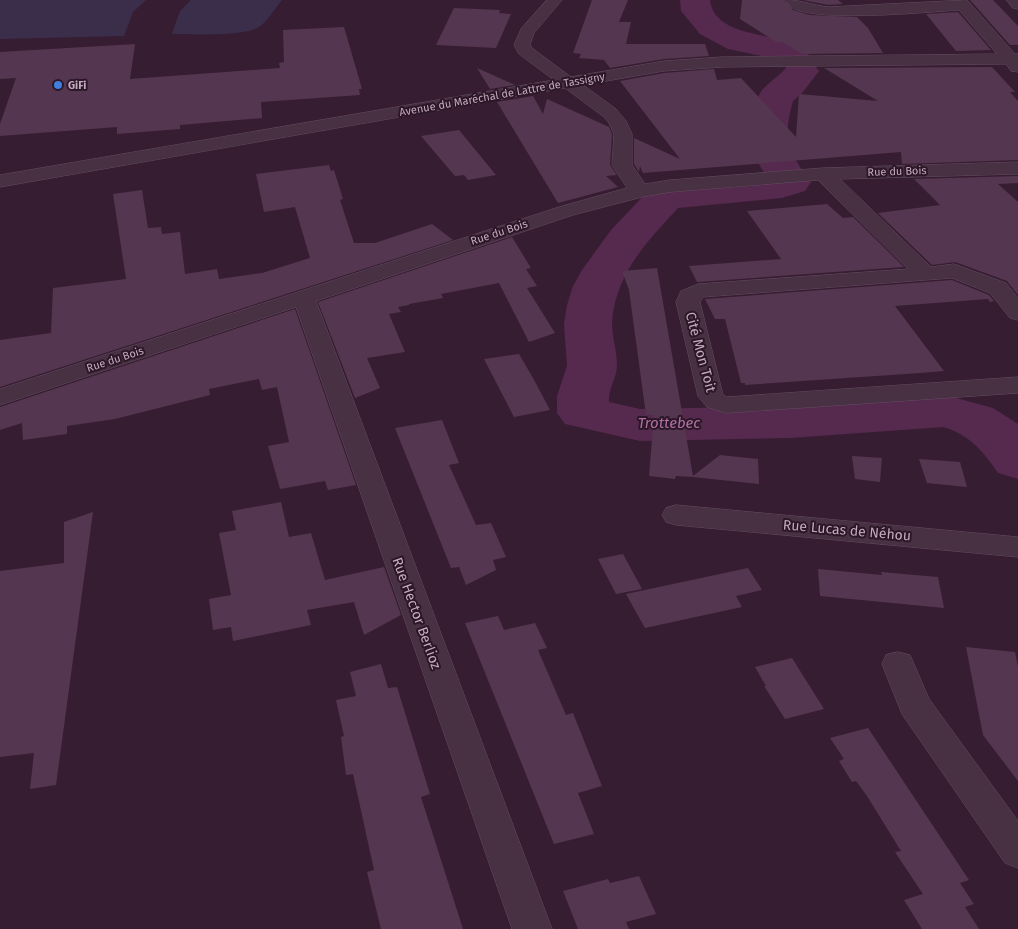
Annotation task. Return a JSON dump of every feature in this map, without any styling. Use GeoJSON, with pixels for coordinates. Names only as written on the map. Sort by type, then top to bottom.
{"type":"FeatureCollection","features":[{"type":"Feature","properties":{"kind":"street"},"geometry":{"type":"LineString","coordinates":[[555,0],[527,32],[522,45],[525,50],[567,83],[604,108],[619,122],[623,130],[622,164],[625,172],[640,191]]}},
{"type":"Feature","properties":{"kind":"street"},"geometry":{"type":"LineString","coordinates":[[794,0],[794,4],[805,9],[828,12],[961,3],[1015,62]]}},
{"type":"Feature","properties":{"kind":"street","name":"Avenue du Maréchal de Lattre de Tassigny"},"geometry":{"type":"LineString","coordinates":[[0,181],[628,71],[697,63],[1015,62]]}},
{"type":"Feature","properties":{"kind":"street","name":"Rue du Bois"},"geometry":{"type":"LineString","coordinates":[[0,397],[566,210],[640,191],[670,186],[823,174],[1018,168]]}},
{"type":"Feature","properties":{"kind":"street"},"geometry":{"type":"LineString","coordinates":[[823,174],[926,274]]}},
{"type":"Feature","properties":{"kind":"street","name":"Cité Mon Toit"},"geometry":{"type":"LineString","coordinates":[[1018,313],[998,288],[954,271],[698,291],[689,296],[688,302],[711,396],[716,402],[726,405],[1018,385]]}},
{"type":"Feature","properties":{"kind":"street","name":"Rue Hector Berlioz"},"geometry":{"type":"LineString","coordinates":[[303,296],[532,929]]}},
{"type":"Feature","properties":{"kind":"street","name":"Rue Lucas de Néhou"},"geometry":{"type":"LineString","coordinates":[[676,515],[1018,547]]}},
{"type":"Feature","properties":{"kind":"street"},"geometry":{"type":"LineString","coordinates":[[898,664],[914,705],[1018,852]]}},
{"type":"Feature","properties":{"kind":"shaded area"},"geometry":{"type":"Polygon","coordinates":[[[0,0],[146,0],[133,12],[124,36],[0,39],[0,0]]]}},
{"type":"Feature","properties":{"kind":"shaded area"},"geometry":{"type":"Polygon","coordinates":[[[191,0],[282,0],[265,22],[251,30],[217,34],[172,34],[180,11],[191,0]]]}},
{"type":"Feature","properties":{"kind":"building"},"geometry":{"type":"Polygon","coordinates":[[[592,0],[628,0],[619,22],[631,22],[626,44],[705,44],[709,56],[664,59],[610,68],[604,60],[579,58],[581,54],[573,53],[592,0]]]}},
{"type":"Feature","properties":{"kind":"building"},"geometry":{"type":"Polygon","coordinates":[[[742,0],[785,0],[793,10],[810,15],[857,17],[868,28],[883,53],[802,54],[782,42],[776,42],[740,19],[742,0]]]}},
{"type":"Feature","properties":{"kind":"building"},"geometry":{"type":"Polygon","coordinates":[[[803,0],[838,0],[843,4],[828,5],[803,0]]]}},
{"type":"Feature","properties":{"kind":"building"},"geometry":{"type":"Polygon","coordinates":[[[970,0],[993,0],[1018,26],[1018,45],[1010,45],[970,0]]]}},
{"type":"Feature","properties":{"kind":"building"},"geometry":{"type":"Polygon","coordinates":[[[454,8],[500,10],[499,13],[511,14],[496,48],[436,45],[454,8]]]}},
{"type":"Feature","properties":{"kind":"building"},"geometry":{"type":"Polygon","coordinates":[[[958,12],[991,50],[956,51],[926,14],[958,12]]]}},
{"type":"Feature","properties":{"kind":"building"},"geometry":{"type":"Polygon","coordinates":[[[344,27],[362,89],[359,89],[360,95],[261,102],[262,118],[180,125],[180,129],[117,134],[117,127],[0,136],[0,124],[16,78],[0,79],[0,52],[135,44],[130,79],[280,68],[279,63],[284,62],[283,30],[344,27]]]}},
{"type":"Feature","properties":{"kind":"building"},"geometry":{"type":"Polygon","coordinates":[[[992,67],[1015,92],[1010,92],[1018,101],[1018,160],[902,164],[901,152],[643,173],[640,166],[639,172],[634,164],[634,138],[680,159],[620,81],[664,73],[714,69],[717,80],[741,78],[796,137],[799,94],[878,101],[824,68],[992,67]]]}},
{"type":"Feature","properties":{"kind":"building"},"geometry":{"type":"Polygon","coordinates":[[[477,68],[515,85],[490,89],[477,68]]]}},
{"type":"Feature","properties":{"kind":"building"},"geometry":{"type":"Polygon","coordinates":[[[533,96],[543,114],[547,99],[609,127],[612,134],[610,165],[617,175],[606,176],[618,187],[558,203],[497,102],[533,96]]]}},
{"type":"Feature","properties":{"kind":"building"},"geometry":{"type":"Polygon","coordinates":[[[459,130],[496,175],[468,180],[464,175],[455,176],[421,136],[459,130]]]}},
{"type":"Feature","properties":{"kind":"building"},"geometry":{"type":"Polygon","coordinates":[[[329,165],[331,171],[334,170],[343,199],[340,200],[354,243],[375,243],[432,224],[453,240],[0,387],[0,340],[51,333],[53,288],[126,279],[113,194],[142,190],[148,228],[161,227],[162,234],[180,232],[185,274],[217,269],[219,279],[262,273],[310,258],[295,207],[264,212],[256,174],[329,165]]]}},
{"type":"Feature","properties":{"kind":"building"},"geometry":{"type":"Polygon","coordinates":[[[1018,176],[1018,183],[998,184],[1018,202],[1018,295],[1007,281],[955,262],[932,265],[878,213],[940,205],[914,179],[1018,176]]]}},
{"type":"Feature","properties":{"kind":"building"},"geometry":{"type":"Polygon","coordinates":[[[827,204],[843,218],[853,217],[904,267],[697,282],[689,266],[781,259],[747,211],[827,204]]]}},
{"type":"Feature","properties":{"kind":"building"},"geometry":{"type":"Polygon","coordinates":[[[512,237],[531,268],[526,269],[537,286],[527,288],[555,333],[529,342],[499,283],[441,294],[443,298],[398,307],[401,312],[389,314],[405,352],[367,358],[380,388],[355,398],[318,302],[512,237]]]}},
{"type":"Feature","properties":{"kind":"building"},"geometry":{"type":"Polygon","coordinates":[[[657,268],[693,476],[720,455],[758,459],[759,484],[693,477],[676,476],[675,479],[649,476],[654,415],[646,415],[629,290],[622,271],[657,268]]]}},
{"type":"Feature","properties":{"kind":"building"},"geometry":{"type":"Polygon","coordinates":[[[952,280],[989,295],[994,301],[990,302],[988,299],[895,306],[944,371],[920,373],[745,385],[745,383],[741,383],[725,319],[715,319],[705,299],[952,280]]]}},
{"type":"Feature","properties":{"kind":"building"},"geometry":{"type":"Polygon","coordinates":[[[295,309],[356,485],[328,490],[325,481],[280,489],[268,446],[289,442],[277,387],[262,390],[259,379],[209,389],[210,395],[115,419],[67,426],[67,434],[23,440],[22,423],[0,430],[0,407],[295,309]]]}},
{"type":"Feature","properties":{"kind":"building"},"geometry":{"type":"Polygon","coordinates":[[[519,354],[550,410],[514,417],[484,359],[519,354]]]}},
{"type":"Feature","properties":{"kind":"building"},"geometry":{"type":"Polygon","coordinates":[[[442,420],[459,463],[449,465],[476,525],[491,523],[506,557],[493,560],[496,570],[466,585],[459,567],[451,568],[395,428],[442,420]]]}},
{"type":"Feature","properties":{"kind":"building"},"geometry":{"type":"Polygon","coordinates":[[[852,456],[882,458],[880,482],[855,479],[852,456]]]}},
{"type":"Feature","properties":{"kind":"building"},"geometry":{"type":"Polygon","coordinates":[[[919,459],[960,462],[967,487],[927,483],[919,459]]]}},
{"type":"Feature","properties":{"kind":"building"},"geometry":{"type":"Polygon","coordinates":[[[281,502],[289,537],[311,533],[325,580],[384,567],[401,615],[364,635],[354,602],[307,610],[311,625],[233,641],[231,627],[213,630],[209,599],[231,595],[219,533],[236,530],[232,511],[281,502]]]}},
{"type":"Feature","properties":{"kind":"building"},"geometry":{"type":"Polygon","coordinates":[[[93,512],[56,785],[30,789],[34,753],[0,757],[0,571],[64,563],[64,522],[93,512]]]}},
{"type":"Feature","properties":{"kind":"building"},"geometry":{"type":"Polygon","coordinates":[[[623,554],[642,589],[616,594],[598,559],[623,554]]]}},
{"type":"Feature","properties":{"kind":"building"},"geometry":{"type":"Polygon","coordinates":[[[748,568],[762,590],[736,596],[742,607],[645,628],[626,594],[748,568]]]}},
{"type":"Feature","properties":{"kind":"building"},"geometry":{"type":"Polygon","coordinates":[[[818,569],[882,575],[881,572],[938,577],[944,608],[820,596],[818,569]]]}},
{"type":"Feature","properties":{"kind":"building"},"geometry":{"type":"Polygon","coordinates":[[[498,616],[504,630],[535,623],[547,648],[538,650],[566,715],[573,713],[602,786],[578,793],[594,834],[554,844],[465,623],[498,616]]]}},
{"type":"Feature","properties":{"kind":"building"},"geometry":{"type":"Polygon","coordinates":[[[966,647],[1015,652],[1018,667],[1018,781],[983,735],[966,647]]]}},
{"type":"Feature","properties":{"kind":"building"},"geometry":{"type":"Polygon","coordinates":[[[792,658],[824,709],[785,719],[764,686],[766,686],[755,667],[792,658]]]}},
{"type":"Feature","properties":{"kind":"building"},"geometry":{"type":"Polygon","coordinates":[[[381,664],[388,688],[397,687],[430,794],[421,797],[463,929],[381,929],[367,872],[374,870],[353,774],[346,775],[341,737],[344,736],[336,700],[356,696],[350,672],[381,664]]]}},
{"type":"Feature","properties":{"kind":"building"},"geometry":{"type":"Polygon","coordinates":[[[868,728],[969,880],[960,883],[974,904],[965,907],[979,929],[922,929],[904,900],[923,894],[895,852],[901,851],[867,796],[856,781],[852,782],[839,761],[844,759],[830,738],[868,728]]]}},
{"type":"Feature","properties":{"kind":"building"},"geometry":{"type":"Polygon","coordinates":[[[639,876],[656,914],[626,922],[629,929],[578,929],[563,891],[608,879],[610,883],[639,876]]]}},
{"type":"Feature","properties":{"kind":"waterway","name":"Trottebec"},"geometry":{"type":"LineString","coordinates":[[695,0],[696,11],[711,27],[740,42],[780,50],[792,55]]}},
{"type":"Feature","properties":{"kind":"waterway","name":"Trottebec"},"geometry":{"type":"LineString","coordinates":[[782,170],[776,162],[771,149],[768,133],[770,117],[776,96],[791,85],[802,71]]}},
{"type":"Feature","properties":{"kind":"waterway","name":"Trottebec"},"geometry":{"type":"LineString","coordinates":[[791,182],[782,186],[666,197],[639,224],[604,270],[590,305],[588,324],[592,366],[583,394],[584,413],[640,425],[791,422],[945,411],[974,419],[1002,438],[1018,461]]}},
{"type":"Feature","properties":{"kind":"place","name":"GiFi"},"geometry":{"type":"Point","coordinates":[58,85]}}]}
